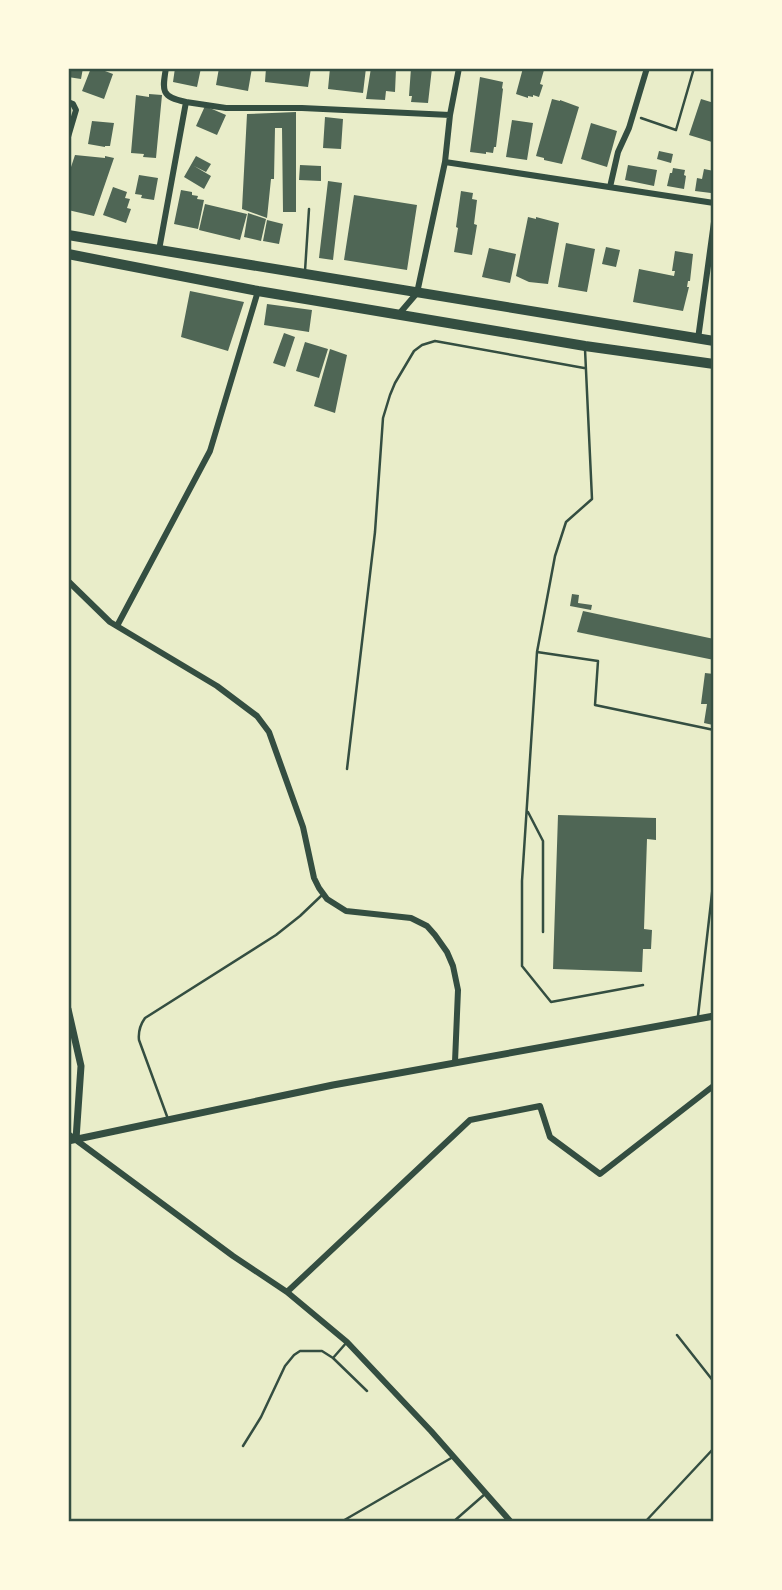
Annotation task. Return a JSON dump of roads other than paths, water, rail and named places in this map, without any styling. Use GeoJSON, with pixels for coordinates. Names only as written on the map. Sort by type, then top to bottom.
{"type":"FeatureCollection","features":[{"type":"Feature","properties":{"kind":"main road"},"geometry":{"type":"LineString","coordinates":[[68,235],[714,341]]}},
{"type":"Feature","properties":{"kind":"main road"},"geometry":{"type":"LineString","coordinates":[[68,254],[258,291],[585,346],[714,364]]}},
{"type":"Feature","properties":{"kind":"street"},"geometry":{"type":"LineString","coordinates":[[166,68],[162,88],[164,93],[186,102],[226,108],[302,108],[450,115]]}},
{"type":"Feature","properties":{"kind":"street"},"geometry":{"type":"LineString","coordinates":[[398,314],[417,293],[445,162],[459,68]]}},
{"type":"Feature","properties":{"kind":"street"},"geometry":{"type":"LineString","coordinates":[[610,187],[618,152],[629,128],[647,68]]}},
{"type":"Feature","properties":{"kind":"street"},"geometry":{"type":"LineString","coordinates":[[68,102],[73,104],[76,110],[68,137]]}},
{"type":"Feature","properties":{"kind":"street"},"geometry":{"type":"LineString","coordinates":[[159,250],[186,102]]}},
{"type":"Feature","properties":{"kind":"street"},"geometry":{"type":"LineString","coordinates":[[445,162],[714,203]]}},
{"type":"Feature","properties":{"kind":"street"},"geometry":{"type":"LineString","coordinates":[[698,339],[714,222]]}},
{"type":"Feature","properties":{"kind":"street"},"geometry":{"type":"LineString","coordinates":[[117,626],[209,451],[258,291]]}},
{"type":"Feature","properties":{"kind":"street"},"geometry":{"type":"LineString","coordinates":[[68,581],[110,622],[217,686],[257,716],[269,732],[303,827],[314,878],[335,905],[346,911],[411,918],[427,926],[447,952],[453,966],[458,990],[456,1062]]}},
{"type":"Feature","properties":{"kind":"street"},"geometry":{"type":"LineString","coordinates":[[68,1009],[81,1066],[72,1140]]}},
{"type":"Feature","properties":{"kind":"street"},"geometry":{"type":"LineString","coordinates":[[72,1140],[333,1085],[714,1016]]}},
{"type":"Feature","properties":{"kind":"street"},"geometry":{"type":"LineString","coordinates":[[287,1292],[470,1120],[540,1106],[550,1137],[600,1174],[712,1087]]}},
{"type":"Feature","properties":{"kind":"street"},"geometry":{"type":"LineString","coordinates":[[68,1134],[72,1140],[287,1292],[347,1342],[511,1522]]}},
{"type":"Feature","properties":{"kind":"lane"},"geometry":{"type":"LineString","coordinates":[[305,274],[309,209]]}},
{"type":"Feature","properties":{"kind":"lane"},"geometry":{"type":"LineString","coordinates":[[347,769],[375,532],[383,418],[390,395],[411,356],[422,345],[435,341],[586,368]]}},
{"type":"Feature","properties":{"kind":"lane"},"geometry":{"type":"LineString","coordinates":[[585,346],[592,499],[566,522],[555,556],[537,652],[522,881],[522,966],[551,1002],[643,985]]}},
{"type":"Feature","properties":{"kind":"lane"},"geometry":{"type":"LineString","coordinates":[[537,652],[598,661],[595,705],[714,730]]}},
{"type":"Feature","properties":{"kind":"lane"},"geometry":{"type":"LineString","coordinates":[[526,809],[542,841],[543,932]]}},
{"type":"Feature","properties":{"kind":"lane"},"geometry":{"type":"LineString","coordinates":[[698,1019],[714,876]]}},
{"type":"Feature","properties":{"kind":"lane"},"geometry":{"type":"LineString","coordinates":[[169,1120],[139,1040],[139,1028],[145,1018],[276,935],[324,894]]}},
{"type":"Feature","properties":{"kind":"lane"},"geometry":{"type":"LineString","coordinates":[[677,1335],[714,1382]]}},
{"type":"Feature","properties":{"kind":"lane"},"geometry":{"type":"LineString","coordinates":[[333,1358],[347,1342]]}},
{"type":"Feature","properties":{"kind":"lane"},"geometry":{"type":"LineString","coordinates":[[243,1446],[261,1417],[285,1366],[300,1351],[322,1351],[367,1391]]}},
{"type":"Feature","properties":{"kind":"lane"},"geometry":{"type":"LineString","coordinates":[[645,1522],[714,1448]]}},
{"type":"Feature","properties":{"kind":"lane"},"geometry":{"type":"LineString","coordinates":[[341,1522],[453,1457]]}},
{"type":"Feature","properties":{"kind":"lane"},"geometry":{"type":"LineString","coordinates":[[453,1522],[485,1494]]}}]}
